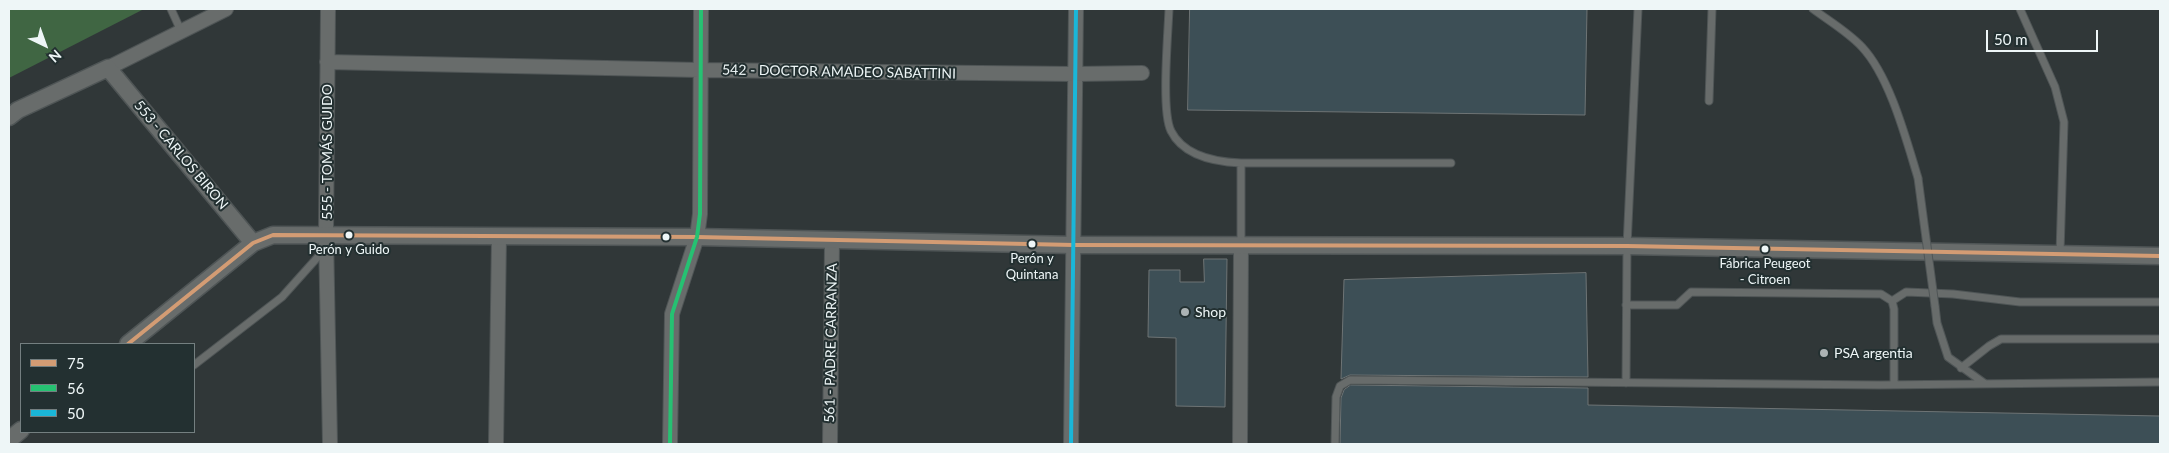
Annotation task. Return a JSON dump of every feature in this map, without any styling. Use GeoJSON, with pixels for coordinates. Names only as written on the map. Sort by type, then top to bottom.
{"type":"FeatureCollection","features":[{"type":"Feature","properties":{"kind":"street"},"geometry":{"type":"LineString","coordinates":[[12,114],[226,9]]}},
{"type":"Feature","properties":{"kind":"street","name":"555 - TOMÁS GUIDO"},"geometry":{"type":"LineString","coordinates":[[328,9],[326,240],[330,444]]}},
{"type":"Feature","properties":{"kind":"street"},"geometry":{"type":"LineString","coordinates":[[670,444],[672,314],[697,237],[700,214],[699,70],[701,9]]}},
{"type":"Feature","properties":{"kind":"street"},"geometry":{"type":"LineString","coordinates":[[1071,444],[1076,9]]}},
{"type":"Feature","properties":{"kind":"street","name":"542 - DOCTOR AMADEO SABATTINI"},"geometry":{"type":"LineString","coordinates":[[327,62],[699,70],[1142,73]]}},
{"type":"Feature","properties":{"kind":"street","name":"553 - CARLOS BIRON"},"geometry":{"type":"LineString","coordinates":[[108,68],[253,243]]}},
{"type":"Feature","properties":{"kind":"street"},"geometry":{"type":"LineString","coordinates":[[129,343],[253,243],[273,236],[326,240],[697,237],[1074,245],[1627,246],[2160,256]]}},
{"type":"Feature","properties":{"kind":"street"},"geometry":{"type":"LineString","coordinates":[[496,444],[499,238]]}},
{"type":"Feature","properties":{"kind":"street","name":"561 - PADRE CARRANZA"},"geometry":{"type":"LineString","coordinates":[[830,444],[832,241]]}},
{"type":"Feature","properties":{"kind":"street"},"geometry":{"type":"LineString","coordinates":[[1240,444],[1241,244]]}},
{"type":"Feature","properties":{"kind":"street"},"geometry":{"type":"LineString","coordinates":[[9,440],[20,431]]}},
{"type":"Feature","properties":{"kind":"lane"},"geometry":{"type":"LineString","coordinates":[[171,9],[181,31]]}},
{"type":"Feature","properties":{"kind":"lane"},"geometry":{"type":"LineString","coordinates":[[1169,9],[1166,107],[1171,131],[1183,145],[1201,156],[1219,162],[1241,163],[1450,163]]}},
{"type":"Feature","properties":{"kind":"lane"},"geometry":{"type":"LineString","coordinates":[[1626,383],[1627,246],[1638,9]]}},
{"type":"Feature","properties":{"kind":"lane"},"geometry":{"type":"LineString","coordinates":[[1709,100],[1712,9]]}},
{"type":"Feature","properties":{"kind":"lane"},"geometry":{"type":"LineString","coordinates":[[1813,9],[1862,47],[1876,65],[1918,178],[1937,324],[1948,357],[1984,383]]}},
{"type":"Feature","properties":{"kind":"lane"},"geometry":{"type":"LineString","coordinates":[[2020,9],[2055,87],[2064,122],[2060,253]]}},
{"type":"Feature","properties":{"kind":"lane"},"geometry":{"type":"LineString","coordinates":[[1241,163],[1241,244]]}},
{"type":"Feature","properties":{"kind":"lane"},"geometry":{"type":"LineString","coordinates":[[195,365],[282,297],[326,240]]}},
{"type":"Feature","properties":{"kind":"lane"},"geometry":{"type":"LineString","coordinates":[[1626,305],[1677,304],[1691,292],[1881,294],[1892,301],[1894,308],[1894,385]]}},
{"type":"Feature","properties":{"kind":"lane"},"geometry":{"type":"LineString","coordinates":[[1892,301],[1906,292],[1954,294],[2020,302],[2160,302]]}},
{"type":"Feature","properties":{"kind":"lane"},"geometry":{"type":"LineString","coordinates":[[1961,368],[2001,339],[2160,339]]}},
{"type":"Feature","properties":{"kind":"lane"},"geometry":{"type":"LineString","coordinates":[[1335,444],[1336,397],[1340,386],[1350,380],[1894,385],[2160,382]]}},
{"type":"Feature","properties":{"kind":"green space"},"geometry":{"type":"Polygon","coordinates":[[[9,9],[144,9],[9,78],[9,9]]]}},
{"type":"Feature","properties":{"kind":"building"},"geometry":{"type":"Polygon","coordinates":[[[1190,9],[1587,9],[1585,115],[1188,110],[1190,9]]]}},
{"type":"Feature","properties":{"kind":"building"},"geometry":{"type":"Polygon","coordinates":[[[1204,259],[1227,259],[1225,407],[1176,406],[1176,338],[1148,337],[1149,270],[1180,270],[1180,282],[1204,282],[1204,259]]]}},
{"type":"Feature","properties":{"kind":"building"},"geometry":{"type":"Polygon","coordinates":[[[1586,273],[1588,377],[1350,375],[1341,379],[1344,280],[1586,273]]]}},
{"type":"Feature","properties":{"kind":"building"},"geometry":{"type":"Polygon","coordinates":[[[1351,385],[1588,388],[1588,405],[2160,416],[2160,444],[1340,444],[1341,398],[1344,390],[1351,385]]]}},
{"type":"Feature","properties":{"kind":"transit line","name":"56"},"geometry":{"type":"LineString","coordinates":[[670,444],[672,314],[697,237],[700,214],[701,9]]}},
{"type":"Feature","properties":{"kind":"transit line","name":"50"},"geometry":{"type":"LineString","coordinates":[[1071,444],[1076,9]]}},
{"type":"Feature","properties":{"kind":"transit line","name":"75"},"geometry":{"type":"LineString","coordinates":[[129,343],[253,243],[273,235],[697,237],[1074,245],[1627,246],[2160,256]]}},
{"type":"Feature","properties":{"kind":"place","name":"Perón y Guido"},"geometry":{"type":"Point","coordinates":[349,235]}},
{"type":"Feature","properties":{"kind":"place","name":"Perón y Quintana"},"geometry":{"type":"Point","coordinates":[1032,244]}},
{"type":"Feature","properties":{"kind":"place","name":"Fábrica Peugeot - Citroen"},"geometry":{"type":"Point","coordinates":[1765,249]}},
{"type":"Feature","properties":{"kind":"place","name":"Shop"},"geometry":{"type":"Point","coordinates":[1185,312]}},
{"type":"Feature","properties":{"kind":"place","name":"PSA argentia"},"geometry":{"type":"Point","coordinates":[1824,353]}}]}
